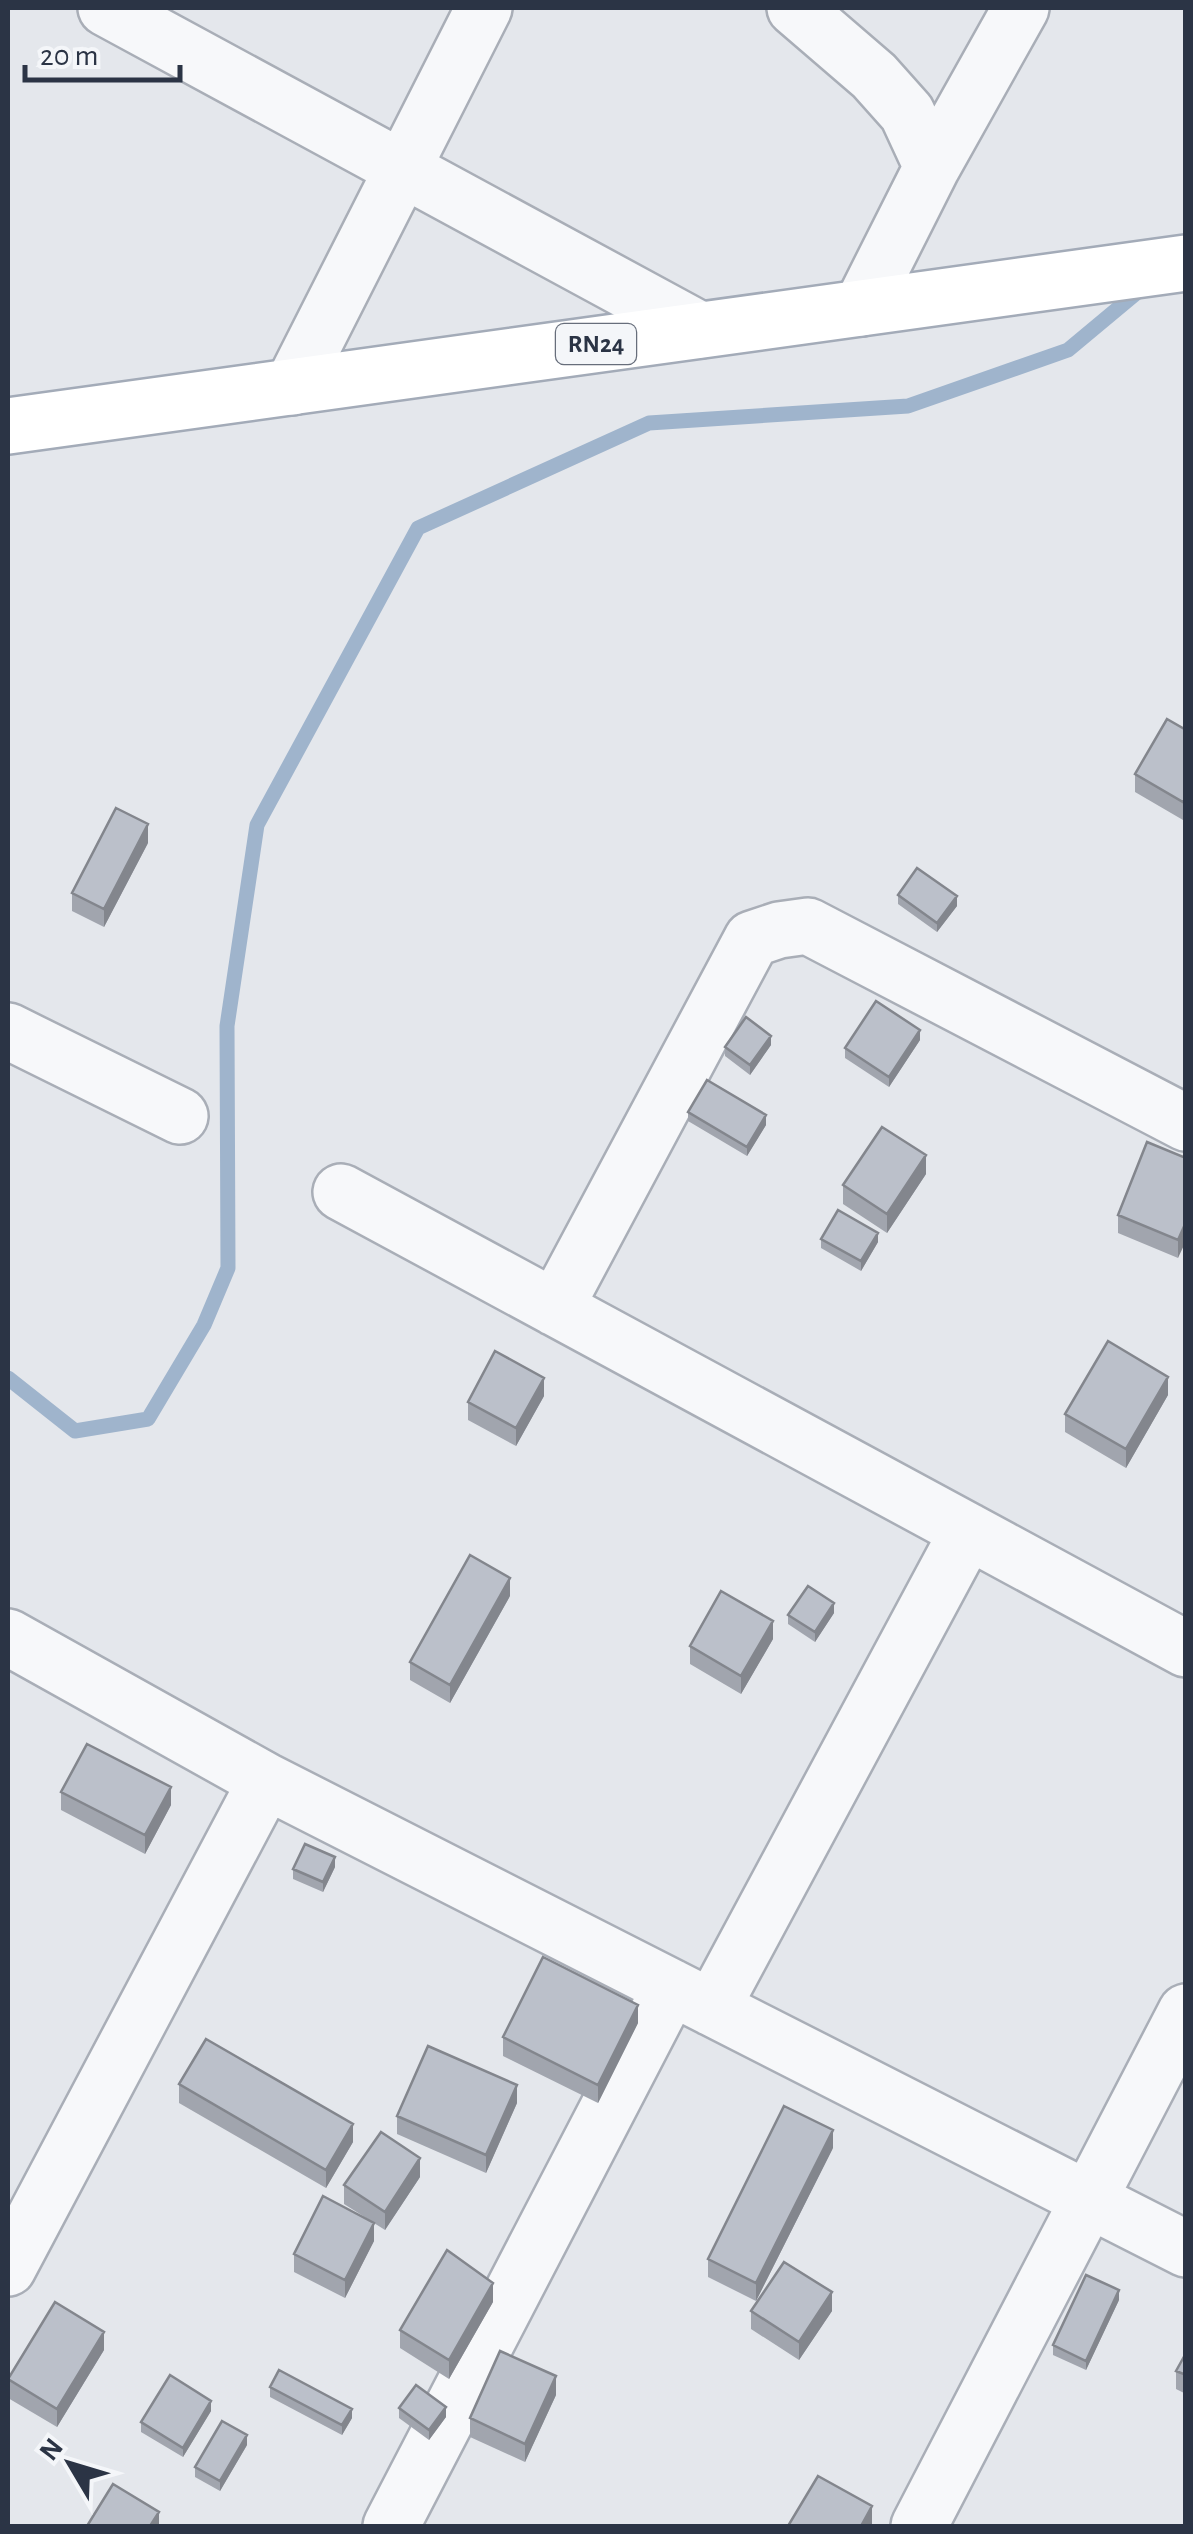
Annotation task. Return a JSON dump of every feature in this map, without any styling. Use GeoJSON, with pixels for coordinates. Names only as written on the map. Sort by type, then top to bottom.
{"type":"FeatureCollection","features":[{"type":"Feature","properties":{"kind":"main road","name":"RN24"},"geometry":{"type":"LineString","coordinates":[[8,426],[1186,263]]}},
{"type":"Feature","properties":{"kind":"street"},"geometry":{"type":"LineString","coordinates":[[106,8],[700,330]]}},
{"type":"Feature","properties":{"kind":"street"},"geometry":{"type":"LineString","coordinates":[[292,386],[484,8]]}},
{"type":"Feature","properties":{"kind":"street"},"geometry":{"type":"LineString","coordinates":[[795,8],[874,76],[906,114],[932,166]]}},
{"type":"Feature","properties":{"kind":"street"},"geometry":{"type":"LineString","coordinates":[[860,308],[932,166],[1021,8]]}},
{"type":"Feature","properties":{"kind":"street"},"geometry":{"type":"LineString","coordinates":[[555,1308],[752,939],[779,930],[808,926],[1186,1123]]}},
{"type":"Feature","properties":{"kind":"street"},"geometry":{"type":"LineString","coordinates":[[8,1031],[180,1116]]}},
{"type":"Feature","properties":{"kind":"street"},"geometry":{"type":"LineString","coordinates":[[342,1192],[1186,1648]]}},
{"type":"Feature","properties":{"kind":"street"},"geometry":{"type":"LineString","coordinates":[[406,2521],[692,1998],[968,1531]]}},
{"type":"Feature","properties":{"kind":"street"},"geometry":{"type":"LineString","coordinates":[[8,1637],[266,1781],[1186,2249]]}},
{"type":"Feature","properties":{"kind":"street"},"geometry":{"type":"LineString","coordinates":[[8,2268],[266,1781]]}},
{"type":"Feature","properties":{"kind":"street"},"geometry":{"type":"LineString","coordinates":[[919,2526],[1186,2012]]}},
{"type":"Feature","properties":{"kind":"building"},"geometry":{"type":"Polygon","coordinates":[[[1167,719],[1186,730],[1183,802],[1135,774],[1167,719]]]}},
{"type":"Feature","properties":{"kind":"building"},"geometry":{"type":"Polygon","coordinates":[[[116,808],[148,824],[104,909],[72,893],[116,808]]]}},
{"type":"Feature","properties":{"kind":"building"},"geometry":{"type":"Polygon","coordinates":[[[917,868],[957,896],[937,923],[898,895],[917,868]]]}},
{"type":"Feature","properties":{"kind":"building"},"geometry":{"type":"Polygon","coordinates":[[[876,1001],[920,1030],[889,1077],[845,1048],[876,1001]]]}},
{"type":"Feature","properties":{"kind":"building"},"geometry":{"type":"Polygon","coordinates":[[[746,1017],[771,1036],[750,1065],[725,1047],[746,1017]]]}},
{"type":"Feature","properties":{"kind":"building"},"geometry":{"type":"Polygon","coordinates":[[[707,1080],[766,1115],[747,1147],[688,1112],[707,1080]]]}},
{"type":"Feature","properties":{"kind":"building"},"geometry":{"type":"Polygon","coordinates":[[[882,1127],[926,1155],[887,1214],[843,1185],[882,1127]]]}},
{"type":"Feature","properties":{"kind":"building"},"geometry":{"type":"Polygon","coordinates":[[[1147,1142],[1186,1158],[1186,1222],[1178,1240],[1118,1215],[1147,1142]]]}},
{"type":"Feature","properties":{"kind":"building"},"geometry":{"type":"Polygon","coordinates":[[[838,1210],[878,1233],[861,1261],[821,1239],[838,1210]]]}},
{"type":"Feature","properties":{"kind":"building"},"geometry":{"type":"Polygon","coordinates":[[[1108,1341],[1168,1377],[1126,1449],[1065,1414],[1108,1341]]]}},
{"type":"Feature","properties":{"kind":"building"},"geometry":{"type":"Polygon","coordinates":[[[495,1351],[544,1378],[516,1428],[468,1402],[495,1351]]]}},
{"type":"Feature","properties":{"kind":"building"},"geometry":{"type":"Polygon","coordinates":[[[470,1555],[510,1578],[450,1685],[410,1662],[470,1555]]]}},
{"type":"Feature","properties":{"kind":"building"},"geometry":{"type":"Polygon","coordinates":[[[808,1586],[834,1603],[815,1632],[788,1615],[808,1586]]]}},
{"type":"Feature","properties":{"kind":"building"},"geometry":{"type":"Polygon","coordinates":[[[721,1591],[773,1621],[741,1676],[690,1646],[721,1591]]]}},
{"type":"Feature","properties":{"kind":"building"},"geometry":{"type":"Polygon","coordinates":[[[87,1744],[171,1787],[145,1835],[61,1792],[87,1744]]]}},
{"type":"Feature","properties":{"kind":"building"},"geometry":{"type":"Polygon","coordinates":[[[305,1844],[335,1857],[323,1882],[293,1869],[305,1844]]]}},
{"type":"Feature","properties":{"kind":"building"},"geometry":{"type":"Polygon","coordinates":[[[543,1957],[638,2005],[598,2085],[503,2037],[543,1957]]]}},
{"type":"Feature","properties":{"kind":"building"},"geometry":{"type":"Polygon","coordinates":[[[206,2039],[353,2124],[326,2170],[179,2084],[206,2039]]]}},
{"type":"Feature","properties":{"kind":"building"},"geometry":{"type":"Polygon","coordinates":[[[428,2046],[517,2085],[486,2155],[397,2116],[428,2046]]]}},
{"type":"Feature","properties":{"kind":"building"},"geometry":{"type":"Polygon","coordinates":[[[784,2106],[833,2130],[756,2283],[708,2259],[784,2106]]]}},
{"type":"Feature","properties":{"kind":"building"},"geometry":{"type":"Polygon","coordinates":[[[381,2132],[420,2158],[385,2212],[344,2185],[381,2132]]]}},
{"type":"Feature","properties":{"kind":"building"},"geometry":{"type":"Polygon","coordinates":[[[323,2196],[374,2223],[345,2280],[294,2254],[323,2196]]]}},
{"type":"Feature","properties":{"kind":"building"},"geometry":{"type":"Polygon","coordinates":[[[447,2250],[493,2283],[449,2360],[400,2330],[447,2250]]]}},
{"type":"Feature","properties":{"kind":"building"},"geometry":{"type":"Polygon","coordinates":[[[784,2262],[832,2292],[799,2342],[751,2311],[784,2262]]]}},
{"type":"Feature","properties":{"kind":"building"},"geometry":{"type":"Polygon","coordinates":[[[1086,2275],[1119,2290],[1086,2361],[1053,2345],[1086,2275]]]}},
{"type":"Feature","properties":{"kind":"building"},"geometry":{"type":"Polygon","coordinates":[[[55,2302],[104,2332],[57,2409],[8,2379],[55,2302]]]}},
{"type":"Feature","properties":{"kind":"building"},"geometry":{"type":"Polygon","coordinates":[[[500,2351],[556,2376],[525,2444],[470,2418],[500,2351]]]}},
{"type":"Feature","properties":{"kind":"building"},"geometry":{"type":"Polygon","coordinates":[[[1186,2353],[1186,2375],[1176,2371],[1186,2353]]]}},
{"type":"Feature","properties":{"kind":"building"},"geometry":{"type":"Polygon","coordinates":[[[279,2370],[352,2409],[342,2425],[270,2387],[279,2370]]]}},
{"type":"Feature","properties":{"kind":"building"},"geometry":{"type":"Polygon","coordinates":[[[170,2375],[211,2401],[183,2448],[141,2422],[170,2375]]]}},
{"type":"Feature","properties":{"kind":"building"},"geometry":{"type":"Polygon","coordinates":[[[416,2385],[446,2407],[429,2430],[399,2408],[416,2385]]]}},
{"type":"Feature","properties":{"kind":"building"},"geometry":{"type":"Polygon","coordinates":[[[222,2421],[247,2435],[220,2481],[195,2467],[222,2421]]]}},
{"type":"Feature","properties":{"kind":"building"},"geometry":{"type":"Polygon","coordinates":[[[818,2476],[872,2506],[861,2526],[788,2526],[818,2476]]]}},
{"type":"Feature","properties":{"kind":"building"},"geometry":{"type":"Polygon","coordinates":[[[113,2484],[159,2512],[150,2526],[87,2526],[113,2484]]]}},
{"type":"Feature","properties":{"kind":"waterway"},"geometry":{"type":"LineString","coordinates":[[8,1378],[75,1431],[148,1419],[204,1325],[228,1268],[227,1026],[257,825],[418,528],[649,423],[908,406],[1068,350],[1146,285]]}}]}
